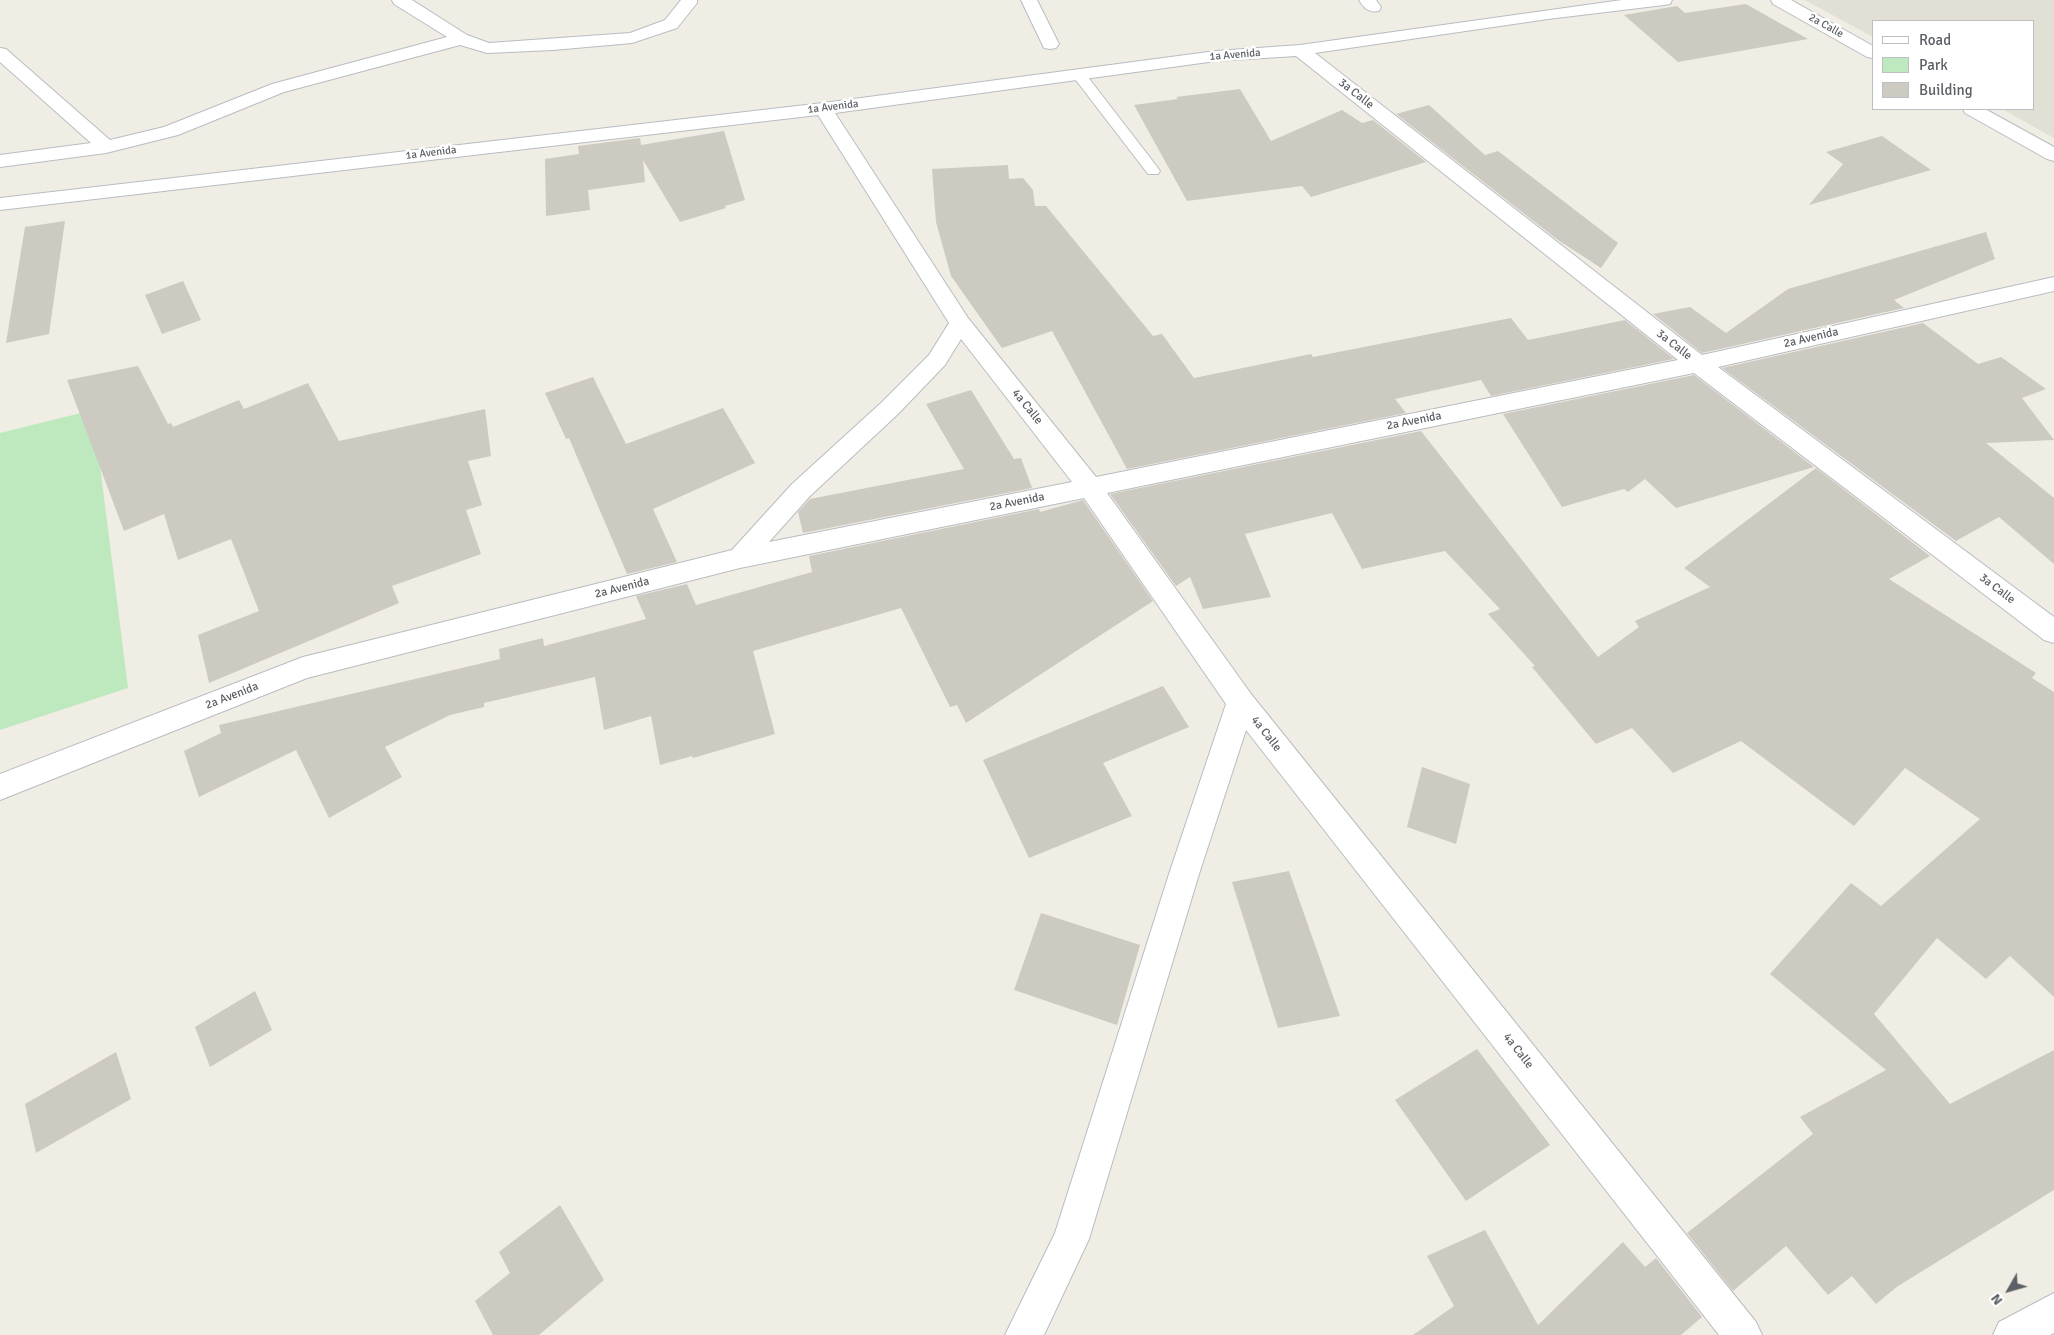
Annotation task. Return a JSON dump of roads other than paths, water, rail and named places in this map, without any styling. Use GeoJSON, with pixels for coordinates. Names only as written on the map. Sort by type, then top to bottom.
{"type":"FeatureCollection","features":[{"type":"Feature","properties":{"kind":"street"},"geometry":{"type":"LineString","coordinates":[[400,0],[461,39],[487,48],[553,46],[632,38],[671,24],[689,3],[688,0]]}},
{"type":"Feature","properties":{"kind":"street"},"geometry":{"type":"LineString","coordinates":[[1029,0],[1050,44]]}},
{"type":"Feature","properties":{"kind":"street","name":"1a Avenida"},"geometry":{"type":"LineString","coordinates":[[0,204],[823,109],[1216,56],[1300,50],[1548,14],[1664,0]]}},
{"type":"Feature","properties":{"kind":"street","name":"2a Calle"},"geometry":{"type":"LineString","coordinates":[[1779,0],[1872,52]]}},
{"type":"Feature","properties":{"kind":"street"},"geometry":{"type":"LineString","coordinates":[[0,161],[106,147],[170,131],[278,88],[461,39]]}},
{"type":"Feature","properties":{"kind":"street","name":"3a Calle"},"geometry":{"type":"LineString","coordinates":[[1300,50],[1698,364],[2054,632]]}},
{"type":"Feature","properties":{"kind":"street"},"geometry":{"type":"LineString","coordinates":[[0,53],[106,147]]}},
{"type":"Feature","properties":{"kind":"street","name":"4a Calle"},"geometry":{"type":"LineString","coordinates":[[823,109],[960,323],[1090,487],[1241,702],[1743,1335]]}},
{"type":"Feature","properties":{"kind":"street"},"geometry":{"type":"LineString","coordinates":[[1974,110],[2054,155]]}},
{"type":"Feature","properties":{"kind":"street","name":"2a Avenida"},"geometry":{"type":"LineString","coordinates":[[0,787],[303,668],[740,558],[1698,364],[2054,284]]}},
{"type":"Feature","properties":{"kind":"street"},"geometry":{"type":"LineString","coordinates":[[740,558],[801,490],[890,408],[937,360],[960,323]]}},
{"type":"Feature","properties":{"kind":"street"},"geometry":{"type":"LineString","coordinates":[[1024,1335],[1071,1239],[1184,874],[1241,702]]}},
{"type":"Feature","properties":{"kind":"street"},"geometry":{"type":"LineString","coordinates":[[2012,1335],[2054,1312]]}},
{"type":"Feature","properties":{"kind":"lane"},"geometry":{"type":"LineString","coordinates":[[1079,74],[1152,171]]}}]}
